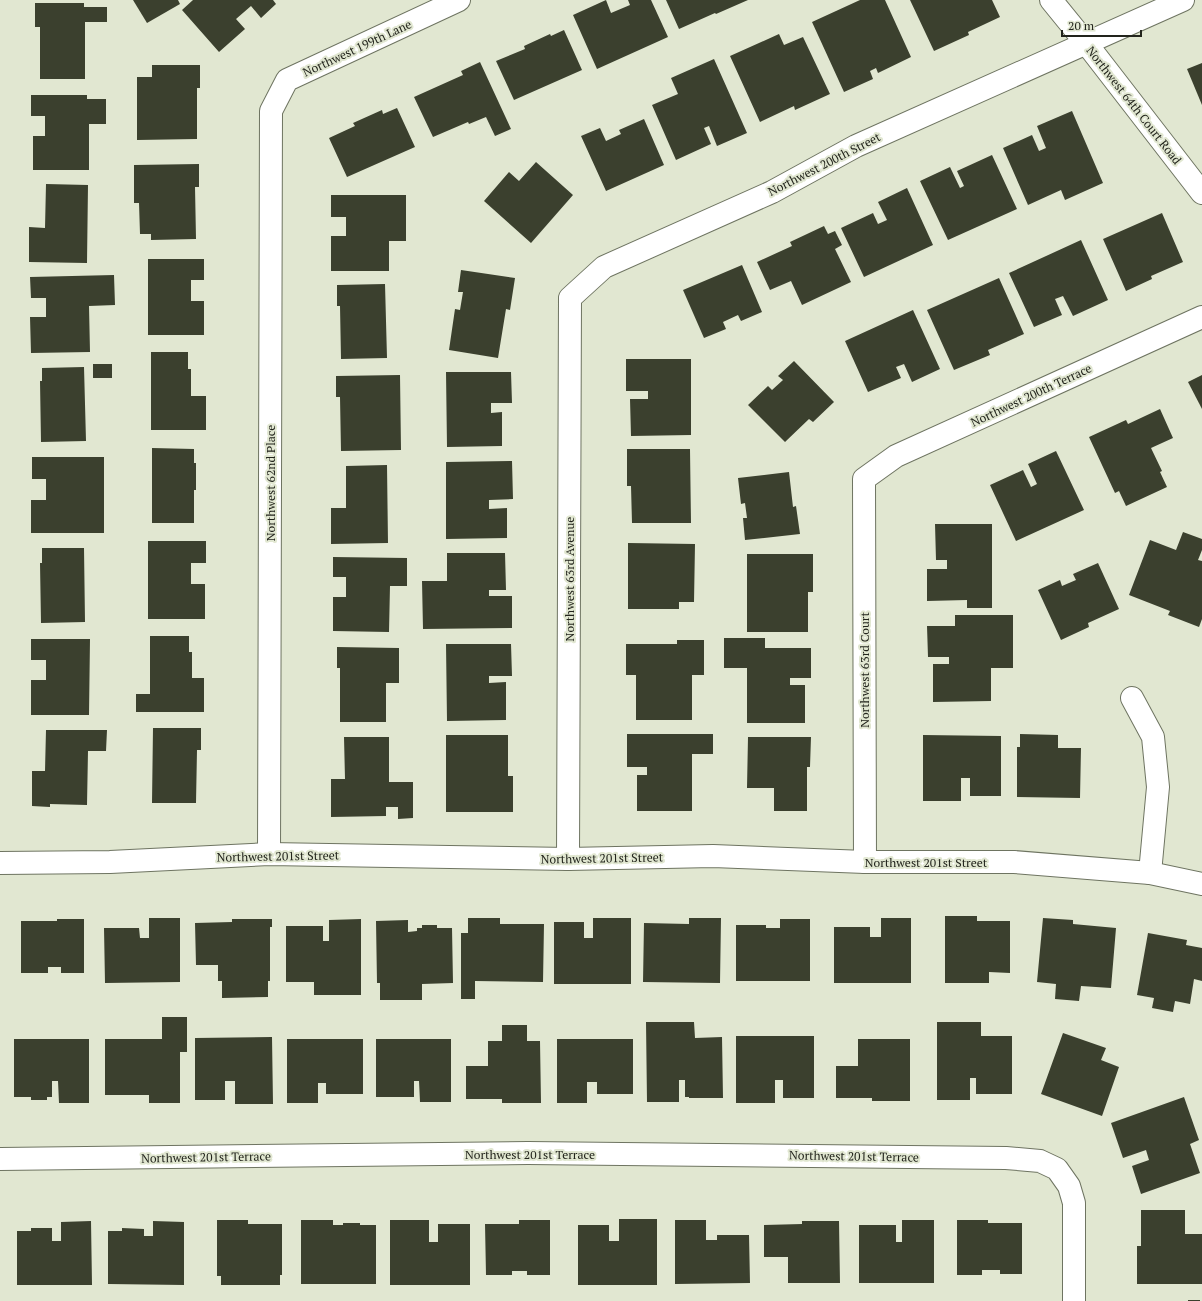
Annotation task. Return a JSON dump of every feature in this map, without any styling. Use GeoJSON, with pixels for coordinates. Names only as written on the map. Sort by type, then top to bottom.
{"type":"FeatureCollection","features":[{"type":"Feature","properties":{"kind":"street","name":"Northwest 199th Lane"},"geometry":{"type":"LineString","coordinates":[[271,112],[287,80],[459,0]]}},
{"type":"Feature","properties":{"kind":"street","name":"Northwest 64th Court Road"},"geometry":{"type":"LineString","coordinates":[[1051,0],[1202,192]]}},
{"type":"Feature","properties":{"kind":"street","name":"Northwest 200th Street"},"geometry":{"type":"LineString","coordinates":[[570,298],[604,267],[772,192],[856,146],[1183,0]]}},
{"type":"Feature","properties":{"kind":"street","name":"Northwest 62nd Place"},"geometry":{"type":"LineString","coordinates":[[269,854],[271,112]]}},
{"type":"Feature","properties":{"kind":"street","name":"Northwest 63rd Avenue"},"geometry":{"type":"LineString","coordinates":[[568,859],[570,298]]}},
{"type":"Feature","properties":{"kind":"street","name":"Northwest 200th Terrace"},"geometry":{"type":"LineString","coordinates":[[864,479],[896,456],[1202,317]]}},
{"type":"Feature","properties":{"kind":"street","name":"Northwest 63rd Court"},"geometry":{"type":"LineString","coordinates":[[864,479],[865,862]]}},
{"type":"Feature","properties":{"kind":"street"},"geometry":{"type":"LineString","coordinates":[[1132,698],[1153,737],[1158,787],[1150,873]]}},
{"type":"Feature","properties":{"kind":"street","name":"Northwest 201st Street"},"geometry":{"type":"LineString","coordinates":[[0,863],[110,862],[269,854],[568,859],[713,856],[865,862],[1014,862],[1150,873],[1202,884]]}},
{"type":"Feature","properties":{"kind":"street","name":"Northwest 201st Terrace"},"geometry":{"type":"LineString","coordinates":[[0,1159],[552,1153],[1006,1158],[1040,1161],[1057,1169],[1070,1186],[1074,1203],[1074,1301]]}},
{"type":"Feature","properties":{"kind":"building"},"geometry":{"type":"Polygon","coordinates":[[[133,0],[178,0],[180,4],[147,23],[133,0]]]}},
{"type":"Feature","properties":{"kind":"building"},"geometry":{"type":"Polygon","coordinates":[[[193,0],[273,0],[276,4],[261,18],[251,6],[236,19],[245,29],[219,52],[182,10],[193,0]]]}},
{"type":"Feature","properties":{"kind":"building"},"geometry":{"type":"Polygon","coordinates":[[[606,0],[611,13],[630,5],[628,0],[651,0],[668,37],[597,69],[573,15],[606,0]]]}},
{"type":"Feature","properties":{"kind":"building"},"geometry":{"type":"Polygon","coordinates":[[[666,0],[748,0],[679,29],[666,0]]]}},
{"type":"Feature","properties":{"kind":"building"},"geometry":{"type":"Polygon","coordinates":[[[860,0],[885,0],[911,57],[878,73],[876,68],[870,71],[873,79],[844,92],[812,22],[860,0]]]}},
{"type":"Feature","properties":{"kind":"building"},"geometry":{"type":"Polygon","coordinates":[[[910,0],[992,0],[1000,17],[968,32],[969,35],[934,51],[910,0]]]}},
{"type":"Feature","properties":{"kind":"building"},"geometry":{"type":"Polygon","coordinates":[[[35,3],[84,3],[84,7],[107,7],[107,22],[85,22],[85,79],[40,79],[40,27],[35,27],[35,3]]]}},
{"type":"Feature","properties":{"kind":"building"},"geometry":{"type":"Polygon","coordinates":[[[564,30],[582,70],[514,100],[496,61],[525,49],[524,46],[550,34],[551,36],[564,30]]]}},
{"type":"Feature","properties":{"kind":"building"},"geometry":{"type":"Polygon","coordinates":[[[779,34],[784,45],[803,37],[830,94],[795,110],[794,106],[760,122],[730,56],[779,34]]]}},
{"type":"Feature","properties":{"kind":"building"},"geometry":{"type":"Polygon","coordinates":[[[714,59],[747,133],[717,146],[709,126],[704,128],[711,144],[676,160],[652,105],[678,94],[671,78],[714,59]]]}},
{"type":"Feature","properties":{"kind":"building"},"geometry":{"type":"Polygon","coordinates":[[[480,62],[511,129],[495,136],[486,117],[469,124],[468,122],[433,137],[414,97],[463,75],[461,71],[480,62]]]}},
{"type":"Feature","properties":{"kind":"building"},"geometry":{"type":"Polygon","coordinates":[[[1202,63],[1202,105],[1187,69],[1202,63]]]}},
{"type":"Feature","properties":{"kind":"building"},"geometry":{"type":"Polygon","coordinates":[[[152,65],[200,65],[200,88],[197,88],[197,139],[137,140],[137,77],[152,77],[152,65]]]}},
{"type":"Feature","properties":{"kind":"building"},"geometry":{"type":"Polygon","coordinates":[[[31,95],[87,95],[87,99],[106,99],[106,124],[89,124],[89,170],[33,170],[33,136],[45,136],[45,116],[31,116],[31,95]]]}},
{"type":"Feature","properties":{"kind":"building"},"geometry":{"type":"Polygon","coordinates":[[[397,108],[415,147],[347,177],[329,138],[355,126],[353,123],[382,110],[383,114],[397,108]]]}},
{"type":"Feature","properties":{"kind":"building"},"geometry":{"type":"Polygon","coordinates":[[[1072,111],[1103,183],[1065,200],[1061,190],[1028,205],[1003,148],[1032,135],[1039,151],[1046,148],[1037,126],[1072,111]]]}},
{"type":"Feature","properties":{"kind":"building"},"geometry":{"type":"Polygon","coordinates":[[[644,119],[664,165],[606,191],[581,136],[600,128],[606,141],[621,134],[619,130],[644,119]]]}},
{"type":"Feature","properties":{"kind":"building"},"geometry":{"type":"Polygon","coordinates":[[[992,155],[1017,209],[948,240],[920,181],[950,167],[960,188],[964,186],[957,171],[992,155]]]}},
{"type":"Feature","properties":{"kind":"building"},"geometry":{"type":"Polygon","coordinates":[[[536,162],[573,195],[531,243],[484,201],[509,172],[519,181],[536,162]]]}},
{"type":"Feature","properties":{"kind":"building"},"geometry":{"type":"Polygon","coordinates":[[[199,164],[199,187],[195,187],[196,239],[151,240],[151,234],[140,234],[139,203],[134,203],[134,165],[199,164]]]}},
{"type":"Feature","properties":{"kind":"building"},"geometry":{"type":"Polygon","coordinates":[[[46,184],[88,185],[87,263],[29,262],[29,227],[45,228],[46,184]]]}},
{"type":"Feature","properties":{"kind":"building"},"geometry":{"type":"Polygon","coordinates":[[[907,188],[933,245],[864,277],[841,228],[873,213],[878,224],[887,220],[878,202],[907,188]]]}},
{"type":"Feature","properties":{"kind":"building"},"geometry":{"type":"Polygon","coordinates":[[[331,195],[406,195],[406,241],[389,241],[389,271],[331,271],[331,236],[346,236],[346,217],[331,217],[331,195]]]}},
{"type":"Feature","properties":{"kind":"building"},"geometry":{"type":"Polygon","coordinates":[[[1162,213],[1183,262],[1151,276],[1152,279],[1126,291],[1103,239],[1162,213]]]}},
{"type":"Feature","properties":{"kind":"building"},"geometry":{"type":"Polygon","coordinates":[[[824,226],[828,234],[835,231],[842,245],[835,249],[851,282],[802,305],[791,281],[770,290],[757,262],[792,246],[790,242],[824,226]]]}},
{"type":"Feature","properties":{"kind":"building"},"geometry":{"type":"Polygon","coordinates":[[[1081,240],[1108,300],[1073,316],[1063,296],[1055,299],[1062,315],[1034,327],[1009,273],[1081,240]]]}},
{"type":"Feature","properties":{"kind":"building"},"geometry":{"type":"Polygon","coordinates":[[[148,259],[204,259],[204,280],[191,280],[191,301],[204,301],[204,335],[148,335],[148,259]]]}},
{"type":"Feature","properties":{"kind":"building"},"geometry":{"type":"Polygon","coordinates":[[[742,265],[762,312],[741,321],[738,315],[723,322],[726,329],[704,338],[683,290],[742,265]]]}},
{"type":"Feature","properties":{"kind":"building"},"geometry":{"type":"Polygon","coordinates":[[[461,270],[515,278],[510,310],[506,309],[498,358],[449,350],[455,309],[460,310],[463,292],[458,292],[461,270]]]}},
{"type":"Feature","properties":{"kind":"building"},"geometry":{"type":"Polygon","coordinates":[[[114,275],[115,305],[89,306],[90,352],[31,353],[30,317],[46,317],[46,298],[31,298],[30,277],[114,275]]]}},
{"type":"Feature","properties":{"kind":"building"},"geometry":{"type":"Polygon","coordinates":[[[999,278],[1024,334],[988,350],[990,355],[954,370],[927,310],[999,278]]]}},
{"type":"Feature","properties":{"kind":"building"},"geometry":{"type":"Polygon","coordinates":[[[385,284],[387,358],[341,359],[340,306],[337,306],[337,285],[385,284]]]}},
{"type":"Feature","properties":{"kind":"building"},"geometry":{"type":"Polygon","coordinates":[[[913,310],[940,369],[912,382],[904,364],[896,367],[901,378],[868,392],[845,341],[913,310]]]}},
{"type":"Feature","properties":{"kind":"building"},"geometry":{"type":"Polygon","coordinates":[[[151,352],[188,352],[188,369],[191,369],[191,396],[206,396],[206,430],[151,430],[151,352]]]}},
{"type":"Feature","properties":{"kind":"building"},"geometry":{"type":"Polygon","coordinates":[[[626,359],[691,359],[691,435],[631,436],[630,399],[648,399],[648,391],[626,391],[626,359]]]}},
{"type":"Feature","properties":{"kind":"building"},"geometry":{"type":"Polygon","coordinates":[[[794,361],[834,402],[813,422],[809,419],[785,442],[748,405],[768,386],[772,390],[783,380],[778,376],[794,361]]]}},
{"type":"Feature","properties":{"kind":"building"},"geometry":{"type":"Polygon","coordinates":[[[93,364],[112,364],[112,378],[93,378],[93,364]]]}},
{"type":"Feature","properties":{"kind":"building"},"geometry":{"type":"Polygon","coordinates":[[[84,367],[86,441],[41,442],[40,381],[42,381],[42,368],[84,367]]]}},
{"type":"Feature","properties":{"kind":"building"},"geometry":{"type":"Polygon","coordinates":[[[446,372],[511,372],[512,403],[491,403],[491,413],[502,412],[502,446],[447,447],[446,372]]]}},
{"type":"Feature","properties":{"kind":"building"},"geometry":{"type":"Polygon","coordinates":[[[400,375],[401,450],[341,451],[340,397],[336,397],[336,376],[400,375]]]}},
{"type":"Feature","properties":{"kind":"building"},"geometry":{"type":"Polygon","coordinates":[[[1202,375],[1202,409],[1188,382],[1202,375]]]}},
{"type":"Feature","properties":{"kind":"building"},"geometry":{"type":"Polygon","coordinates":[[[1160,409],[1173,438],[1151,448],[1162,471],[1160,472],[1167,487],[1126,506],[1119,491],[1115,493],[1089,437],[1126,420],[1128,424],[1160,409]]]}},
{"type":"Feature","properties":{"kind":"building"},"geometry":{"type":"Polygon","coordinates":[[[152,448],[194,449],[194,463],[196,463],[196,490],[194,490],[194,523],[152,523],[152,448]]]}},
{"type":"Feature","properties":{"kind":"building"},"geometry":{"type":"Polygon","coordinates":[[[627,449],[690,449],[691,523],[632,523],[631,486],[627,486],[627,449]]]}},
{"type":"Feature","properties":{"kind":"building"},"geometry":{"type":"Polygon","coordinates":[[[1056,451],[1084,510],[1016,541],[990,485],[1023,470],[1031,487],[1037,484],[1028,464],[1056,451]]]}},
{"type":"Feature","properties":{"kind":"building"},"geometry":{"type":"Polygon","coordinates":[[[32,457],[104,457],[104,533],[31,533],[31,500],[46,500],[46,479],[32,479],[32,457]]]}},
{"type":"Feature","properties":{"kind":"building"},"geometry":{"type":"Polygon","coordinates":[[[512,461],[513,499],[489,500],[489,509],[507,508],[507,538],[446,539],[446,462],[512,461]]]}},
{"type":"Feature","properties":{"kind":"building"},"geometry":{"type":"Polygon","coordinates":[[[387,465],[388,543],[331,544],[331,508],[346,508],[346,466],[387,465]]]}},
{"type":"Feature","properties":{"kind":"building"},"geometry":{"type":"Polygon","coordinates":[[[789,472],[793,507],[796,506],[800,534],[745,540],[743,518],[747,518],[745,503],[741,504],[738,478],[789,472]]]}},
{"type":"Feature","properties":{"kind":"building"},"geometry":{"type":"Polygon","coordinates":[[[935,524],[992,524],[992,608],[967,608],[967,600],[927,601],[927,569],[947,569],[947,560],[936,560],[935,524]]]}},
{"type":"Feature","properties":{"kind":"building"},"geometry":{"type":"Polygon","coordinates":[[[1183,532],[1202,539],[1202,550],[1198,560],[1202,561],[1202,619],[1199,627],[1168,615],[1170,611],[1129,595],[1150,540],[1176,550],[1183,532]]]}},
{"type":"Feature","properties":{"kind":"building"},"geometry":{"type":"Polygon","coordinates":[[[148,541],[206,541],[206,563],[191,563],[191,584],[205,584],[205,619],[148,619],[148,541]]]}},
{"type":"Feature","properties":{"kind":"building"},"geometry":{"type":"Polygon","coordinates":[[[628,543],[695,544],[694,602],[679,602],[679,609],[628,609],[628,543]]]}},
{"type":"Feature","properties":{"kind":"building"},"geometry":{"type":"Polygon","coordinates":[[[42,548],[84,548],[85,622],[41,623],[40,563],[42,563],[42,548]]]}},
{"type":"Feature","properties":{"kind":"building"},"geometry":{"type":"Polygon","coordinates":[[[447,553],[505,553],[506,590],[489,590],[489,596],[512,596],[512,628],[423,629],[422,581],[447,581],[447,553]]]}},
{"type":"Feature","properties":{"kind":"building"},"geometry":{"type":"Polygon","coordinates":[[[747,554],[813,554],[813,592],[808,592],[808,632],[747,632],[747,554]]]}},
{"type":"Feature","properties":{"kind":"building"},"geometry":{"type":"Polygon","coordinates":[[[333,557],[407,558],[407,586],[390,586],[389,632],[333,631],[333,597],[346,597],[346,577],[333,577],[333,557]]]}},
{"type":"Feature","properties":{"kind":"building"},"geometry":{"type":"Polygon","coordinates":[[[1098,563],[1119,609],[1088,623],[1089,627],[1061,640],[1038,590],[1060,580],[1062,586],[1076,580],[1073,574],[1098,563]]]}},
{"type":"Feature","properties":{"kind":"building"},"geometry":{"type":"Polygon","coordinates":[[[955,615],[1013,615],[1013,668],[991,668],[991,701],[933,702],[933,664],[949,664],[949,657],[928,657],[927,626],[955,626],[955,615]]]}},
{"type":"Feature","properties":{"kind":"building"},"geometry":{"type":"Polygon","coordinates":[[[150,636],[189,636],[189,652],[192,652],[192,678],[204,678],[204,712],[136,712],[136,694],[150,694],[150,636]]]}},
{"type":"Feature","properties":{"kind":"building"},"geometry":{"type":"Polygon","coordinates":[[[724,638],[765,638],[765,648],[811,648],[811,678],[790,678],[790,685],[805,685],[805,723],[747,723],[747,668],[724,668],[724,638]]]}},
{"type":"Feature","properties":{"kind":"building"},"geometry":{"type":"Polygon","coordinates":[[[31,639],[90,639],[89,715],[31,715],[31,680],[46,680],[46,660],[31,660],[31,639]]]}},
{"type":"Feature","properties":{"kind":"building"},"geometry":{"type":"Polygon","coordinates":[[[677,640],[704,640],[704,675],[692,675],[692,720],[636,720],[636,675],[626,675],[626,644],[677,644],[677,640]]]}},
{"type":"Feature","properties":{"kind":"building"},"geometry":{"type":"Polygon","coordinates":[[[446,644],[511,644],[512,676],[489,676],[489,683],[506,682],[506,720],[447,721],[446,644]]]}},
{"type":"Feature","properties":{"kind":"building"},"geometry":{"type":"Polygon","coordinates":[[[337,647],[399,648],[399,683],[386,683],[386,722],[340,722],[340,668],[337,668],[337,647]]]}},
{"type":"Feature","properties":{"kind":"building"},"geometry":{"type":"Polygon","coordinates":[[[153,728],[201,728],[201,750],[197,750],[196,803],[152,803],[153,728]]]}},
{"type":"Feature","properties":{"kind":"building"},"geometry":{"type":"Polygon","coordinates":[[[46,730],[107,730],[106,751],[88,751],[87,805],[50,804],[50,807],[32,806],[32,771],[45,771],[46,730]]]}},
{"type":"Feature","properties":{"kind":"building"},"geometry":{"type":"Polygon","coordinates":[[[627,734],[713,734],[713,754],[692,754],[692,811],[637,811],[637,775],[647,775],[647,767],[627,767],[627,734]]]}},
{"type":"Feature","properties":{"kind":"building"},"geometry":{"type":"Polygon","coordinates":[[[1020,734],[1058,735],[1058,748],[1081,748],[1080,798],[1017,797],[1017,747],[1020,747],[1020,734]]]}},
{"type":"Feature","properties":{"kind":"building"},"geometry":{"type":"Polygon","coordinates":[[[446,735],[508,735],[508,776],[513,776],[513,812],[446,812],[446,735]]]}},
{"type":"Feature","properties":{"kind":"building"},"geometry":{"type":"Polygon","coordinates":[[[923,735],[1001,736],[1001,796],[970,796],[970,778],[961,778],[961,801],[923,801],[923,735]]]}},
{"type":"Feature","properties":{"kind":"building"},"geometry":{"type":"Polygon","coordinates":[[[344,737],[389,737],[389,782],[413,782],[413,818],[398,819],[398,807],[386,807],[386,816],[331,817],[331,779],[345,779],[344,737]]]}},
{"type":"Feature","properties":{"kind":"building"},"geometry":{"type":"Polygon","coordinates":[[[748,737],[811,737],[810,767],[807,767],[807,811],[774,811],[774,788],[747,788],[748,737]]]}},
{"type":"Feature","properties":{"kind":"building"},"geometry":{"type":"Polygon","coordinates":[[[945,916],[977,916],[977,921],[1010,921],[1010,973],[989,972],[989,983],[945,983],[945,916]]]}},
{"type":"Feature","properties":{"kind":"building"},"geometry":{"type":"Polygon","coordinates":[[[149,918],[180,918],[180,982],[105,983],[104,928],[139,928],[140,938],[149,938],[149,918]]]}},
{"type":"Feature","properties":{"kind":"building"},"geometry":{"type":"Polygon","coordinates":[[[468,918],[500,918],[500,924],[544,924],[543,982],[475,981],[475,999],[461,999],[461,933],[468,933],[468,918]]]}},
{"type":"Feature","properties":{"kind":"building"},"geometry":{"type":"Polygon","coordinates":[[[593,918],[631,918],[631,984],[554,984],[554,922],[584,922],[584,938],[593,938],[593,918]]]}},
{"type":"Feature","properties":{"kind":"building"},"geometry":{"type":"Polygon","coordinates":[[[689,918],[721,918],[720,983],[643,982],[644,923],[689,924],[689,918]]]}},
{"type":"Feature","properties":{"kind":"building"},"geometry":{"type":"Polygon","coordinates":[[[881,918],[911,918],[911,983],[834,983],[834,927],[870,927],[870,937],[881,937],[881,918]]]}},
{"type":"Feature","properties":{"kind":"building"},"geometry":{"type":"Polygon","coordinates":[[[1043,918],[1073,920],[1073,924],[1116,928],[1111,988],[1081,986],[1079,1001],[1055,999],[1056,984],[1037,982],[1043,918]]]}},
{"type":"Feature","properties":{"kind":"building"},"geometry":{"type":"Polygon","coordinates":[[[57,919],[84,919],[84,973],[61,973],[61,967],[48,967],[48,973],[21,973],[21,921],[57,921],[57,919]]]}},
{"type":"Feature","properties":{"kind":"building"},"geometry":{"type":"Polygon","coordinates":[[[232,919],[272,919],[272,927],[270,927],[270,981],[268,981],[268,997],[222,998],[222,981],[218,981],[218,965],[196,965],[195,923],[232,922],[232,919]]]}},
{"type":"Feature","properties":{"kind":"building"},"geometry":{"type":"Polygon","coordinates":[[[361,919],[361,995],[314,995],[314,982],[286,982],[286,926],[323,926],[323,941],[329,941],[329,920],[361,919]]]}},
{"type":"Feature","properties":{"kind":"building"},"geometry":{"type":"Polygon","coordinates":[[[780,919],[810,919],[810,981],[736,981],[736,925],[766,925],[766,928],[780,928],[780,919]]]}},
{"type":"Feature","properties":{"kind":"building"},"geometry":{"type":"Polygon","coordinates":[[[408,920],[408,932],[417,931],[417,928],[422,928],[422,925],[437,925],[437,928],[452,928],[453,983],[422,984],[422,1000],[380,1000],[380,983],[377,983],[376,921],[408,920]]]}},
{"type":"Feature","properties":{"kind":"building"},"geometry":{"type":"Polygon","coordinates":[[[1148,933],[1187,940],[1186,945],[1202,948],[1202,981],[1194,979],[1190,1004],[1175,1001],[1173,1012],[1152,1008],[1154,998],[1137,995],[1148,933]]]}},
{"type":"Feature","properties":{"kind":"building"},"geometry":{"type":"Polygon","coordinates":[[[162,1017],[187,1017],[187,1052],[180,1052],[180,1103],[149,1103],[149,1095],[105,1095],[105,1039],[162,1039],[162,1017]]]}},
{"type":"Feature","properties":{"kind":"building"},"geometry":{"type":"Polygon","coordinates":[[[646,1022],[694,1022],[695,1038],[722,1037],[723,1098],[685,1097],[685,1080],[679,1080],[679,1102],[647,1102],[646,1022]]]}},
{"type":"Feature","properties":{"kind":"building"},"geometry":{"type":"Polygon","coordinates":[[[937,1022],[981,1022],[981,1036],[1012,1036],[1012,1094],[976,1094],[976,1078],[970,1078],[970,1100],[937,1100],[937,1022]]]}},
{"type":"Feature","properties":{"kind":"building"},"geometry":{"type":"Polygon","coordinates":[[[502,1025],[527,1025],[527,1041],[540,1041],[541,1103],[502,1103],[502,1099],[466,1099],[466,1066],[488,1066],[488,1041],[502,1041],[502,1025]]]}},
{"type":"Feature","properties":{"kind":"building"},"geometry":{"type":"Polygon","coordinates":[[[1063,1033],[1106,1048],[1101,1060],[1119,1067],[1102,1116],[1041,1094],[1063,1033]]]}},
{"type":"Feature","properties":{"kind":"building"},"geometry":{"type":"Polygon","coordinates":[[[736,1036],[814,1036],[814,1098],[783,1098],[783,1080],[775,1080],[775,1103],[736,1103],[736,1036]]]}},
{"type":"Feature","properties":{"kind":"building"},"geometry":{"type":"Polygon","coordinates":[[[272,1037],[273,1104],[235,1104],[235,1081],[225,1081],[225,1100],[195,1100],[195,1038],[272,1037]]]}},
{"type":"Feature","properties":{"kind":"building"},"geometry":{"type":"Polygon","coordinates":[[[14,1039],[89,1039],[89,1103],[59,1103],[58,1081],[52,1081],[52,1097],[47,1097],[47,1100],[31,1100],[31,1097],[14,1097],[14,1039]]]}},
{"type":"Feature","properties":{"kind":"building"},"geometry":{"type":"Polygon","coordinates":[[[287,1039],[363,1039],[363,1094],[326,1094],[326,1083],[318,1083],[318,1103],[287,1103],[287,1039]]]}},
{"type":"Feature","properties":{"kind":"building"},"geometry":{"type":"Polygon","coordinates":[[[376,1039],[451,1039],[451,1102],[420,1102],[419,1081],[414,1081],[414,1097],[376,1097],[376,1039]]]}},
{"type":"Feature","properties":{"kind":"building"},"geometry":{"type":"Polygon","coordinates":[[[557,1039],[633,1039],[633,1094],[597,1094],[597,1082],[587,1082],[587,1103],[557,1103],[557,1039]]]}},
{"type":"Feature","properties":{"kind":"building"},"geometry":{"type":"Polygon","coordinates":[[[858,1039],[910,1039],[910,1101],[872,1101],[872,1098],[836,1098],[836,1066],[858,1066],[858,1039]]]}},
{"type":"Feature","properties":{"kind":"building"},"geometry":{"type":"Polygon","coordinates":[[[1184,1097],[1199,1140],[1190,1144],[1200,1173],[1141,1194],[1132,1166],[1149,1160],[1146,1150],[1123,1158],[1111,1123],[1184,1097]]]}},
{"type":"Feature","properties":{"kind":"building"},"geometry":{"type":"Polygon","coordinates":[[[1141,1210],[1185,1210],[1185,1234],[1202,1234],[1202,1284],[1137,1284],[1137,1246],[1141,1246],[1141,1210]]]}},
{"type":"Feature","properties":{"kind":"building"},"geometry":{"type":"Polygon","coordinates":[[[619,1219],[657,1219],[657,1285],[578,1285],[578,1225],[609,1225],[609,1241],[619,1241],[619,1219]]]}},
{"type":"Feature","properties":{"kind":"building"},"geometry":{"type":"Polygon","coordinates":[[[217,1220],[248,1220],[248,1224],[282,1224],[282,1275],[280,1275],[280,1285],[221,1285],[221,1276],[217,1276],[217,1220]]]}},
{"type":"Feature","properties":{"kind":"building"},"geometry":{"type":"Polygon","coordinates":[[[301,1220],[333,1220],[333,1225],[343,1225],[343,1223],[360,1223],[360,1225],[376,1225],[376,1284],[301,1284],[301,1220]]]}},
{"type":"Feature","properties":{"kind":"building"},"geometry":{"type":"Polygon","coordinates":[[[390,1220],[429,1220],[429,1242],[438,1242],[438,1224],[470,1224],[470,1285],[390,1285],[390,1220]]]}},
{"type":"Feature","properties":{"kind":"building"},"geometry":{"type":"Polygon","coordinates":[[[519,1220],[550,1220],[550,1275],[527,1275],[527,1271],[512,1271],[512,1275],[486,1275],[485,1224],[519,1224],[519,1220]]]}},
{"type":"Feature","properties":{"kind":"building"},"geometry":{"type":"Polygon","coordinates":[[[675,1220],[706,1220],[706,1240],[717,1240],[717,1235],[749,1235],[750,1283],[675,1284],[675,1220]]]}},
{"type":"Feature","properties":{"kind":"building"},"geometry":{"type":"Polygon","coordinates":[[[902,1220],[934,1220],[934,1283],[859,1283],[859,1225],[896,1225],[896,1242],[902,1242],[902,1220]]]}},
{"type":"Feature","properties":{"kind":"building"},"geometry":{"type":"Polygon","coordinates":[[[957,1220],[988,1220],[988,1223],[1022,1223],[1022,1274],[1000,1274],[1000,1270],[982,1270],[982,1275],[957,1275],[957,1220]]]}},
{"type":"Feature","properties":{"kind":"building"},"geometry":{"type":"Polygon","coordinates":[[[91,1221],[92,1285],[17,1285],[17,1231],[31,1231],[31,1228],[52,1228],[52,1241],[61,1241],[61,1222],[91,1221]]]}},
{"type":"Feature","properties":{"kind":"building"},"geometry":{"type":"Polygon","coordinates":[[[153,1221],[184,1222],[184,1285],[108,1284],[108,1231],[122,1231],[122,1228],[144,1229],[144,1236],[153,1236],[153,1221]]]}},
{"type":"Feature","properties":{"kind":"building"},"geometry":{"type":"Polygon","coordinates":[[[802,1221],[839,1221],[840,1283],[788,1283],[788,1257],[764,1257],[764,1225],[802,1224],[802,1221]]]}},
{"type":"Feature","properties":{"kind":"building"},"geometry":{"type":"Polygon","coordinates":[[[1200,1300],[1200,1301],[1188,1301],[1200,1300]]]}}]}
